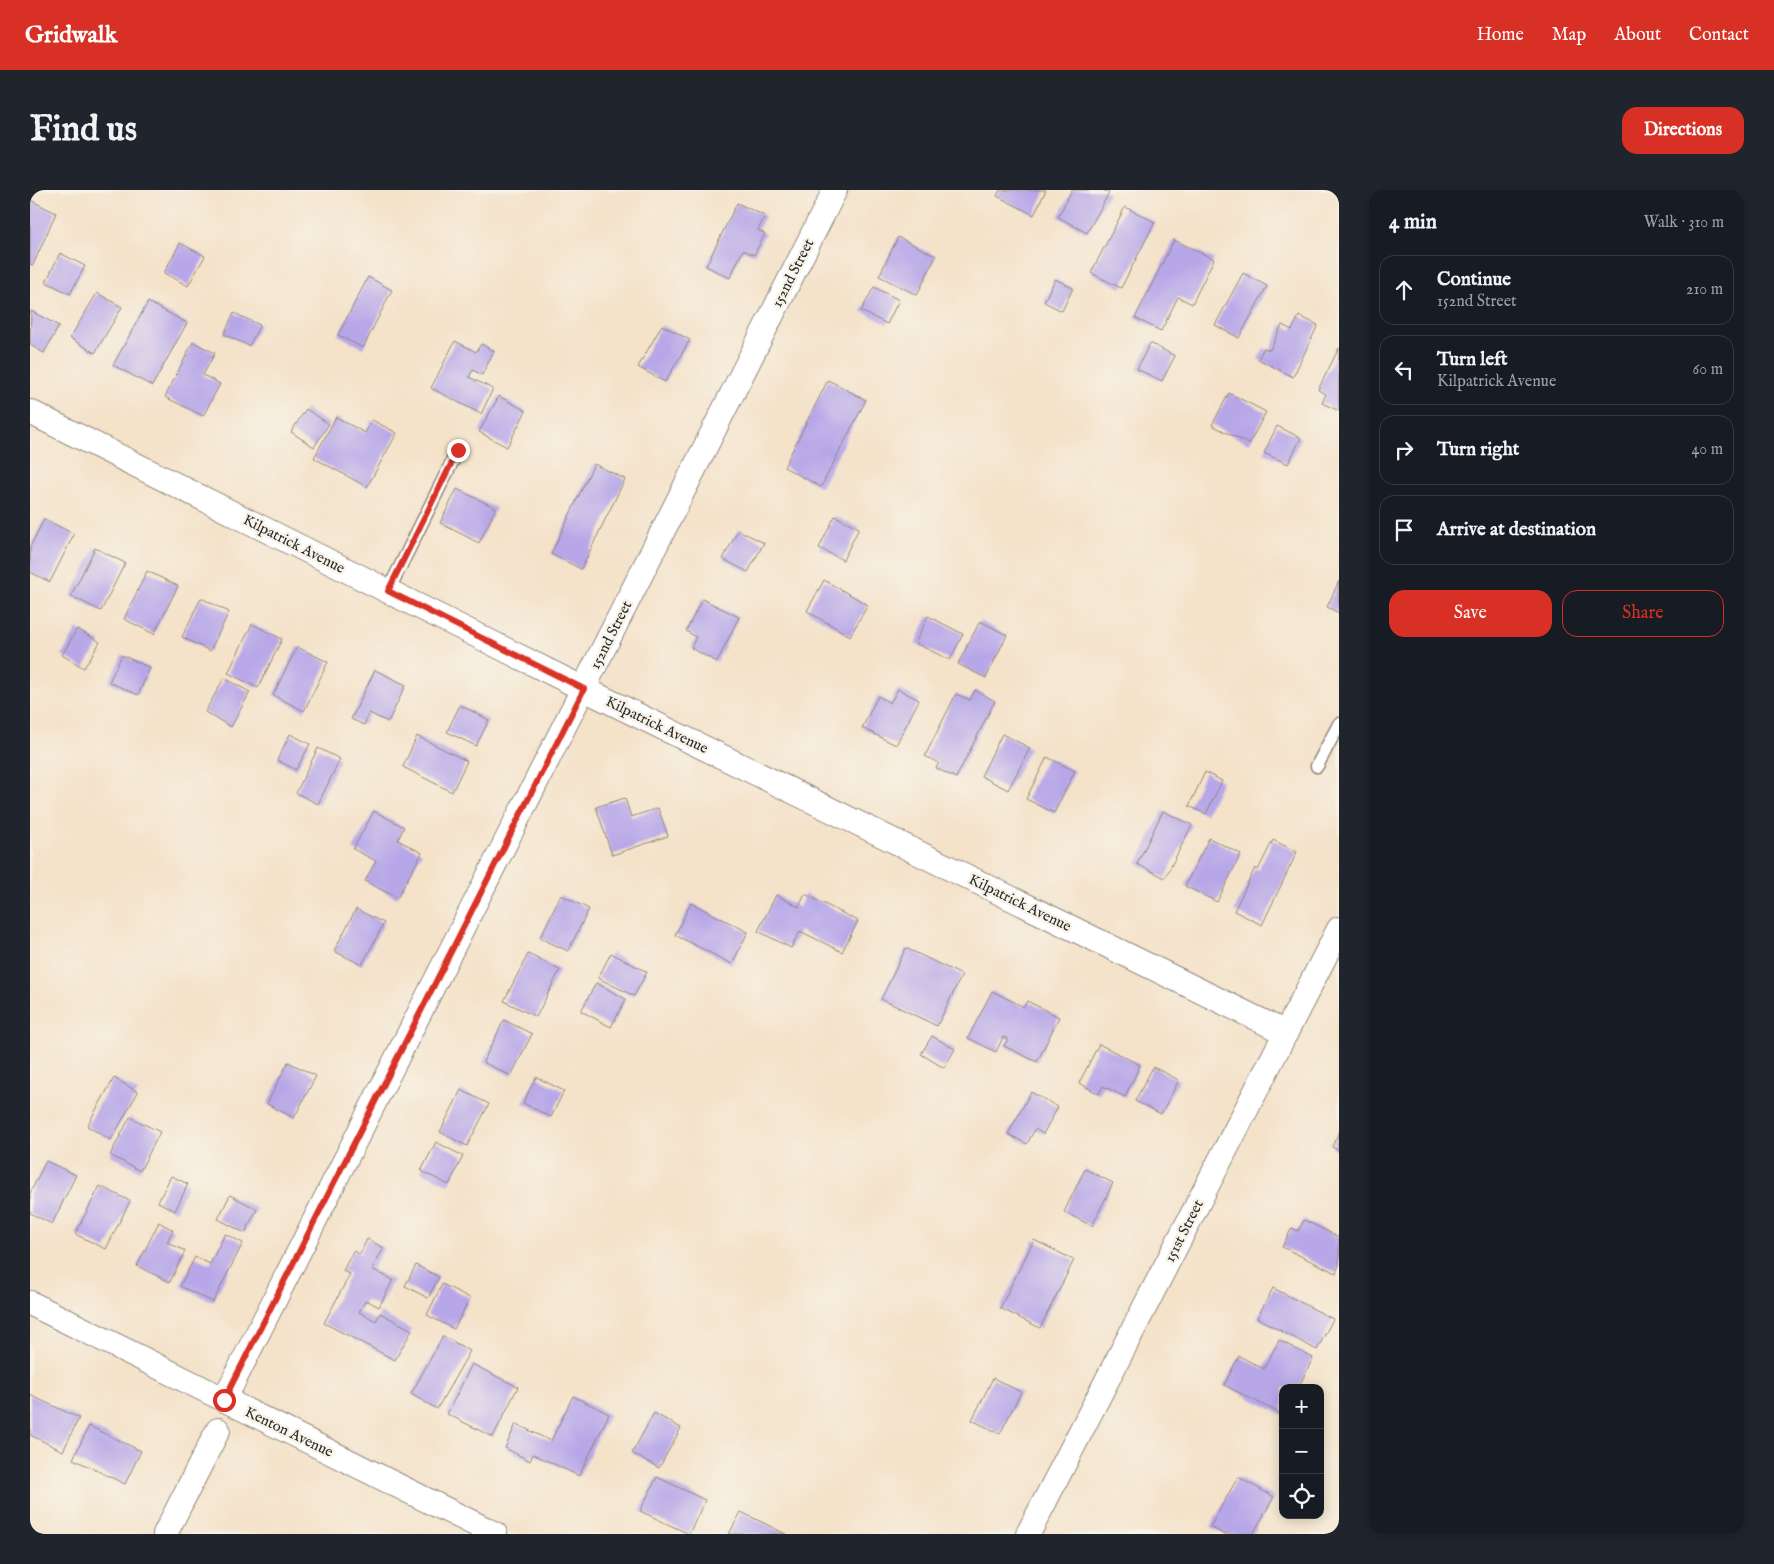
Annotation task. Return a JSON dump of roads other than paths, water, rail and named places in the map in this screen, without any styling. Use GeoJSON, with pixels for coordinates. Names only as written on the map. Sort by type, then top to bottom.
{"type":"FeatureCollection","features":[{"type":"Feature","properties":{"kind":"street","name":"152nd Street"},"geometry":{"type":"LineString","coordinates":[[224,1400],[835,190]]}},
{"type":"Feature","properties":{"kind":"street","name":"Kilpatrick Avenue"},"geometry":{"type":"LineString","coordinates":[[30,412],[584,689],[1286,1033]]}},
{"type":"Feature","properties":{"kind":"street","name":"151st Street"},"geometry":{"type":"LineString","coordinates":[[1028,1534],[1339,929]]}},
{"type":"Feature","properties":{"kind":"street","name":"Kenton Avenue"},"geometry":{"type":"LineString","coordinates":[[30,1303],[495,1534]]}},
{"type":"Feature","properties":{"kind":"street"},"geometry":{"type":"LineString","coordinates":[[166,1534],[218,1430]]}},
{"type":"Feature","properties":{"kind":"lane"},"geometry":{"type":"LineString","coordinates":[[388,591],[458,450]]}},
{"type":"Feature","properties":{"kind":"lane"},"geometry":{"type":"LineString","coordinates":[[1318,766],[1339,724]]}}]}
